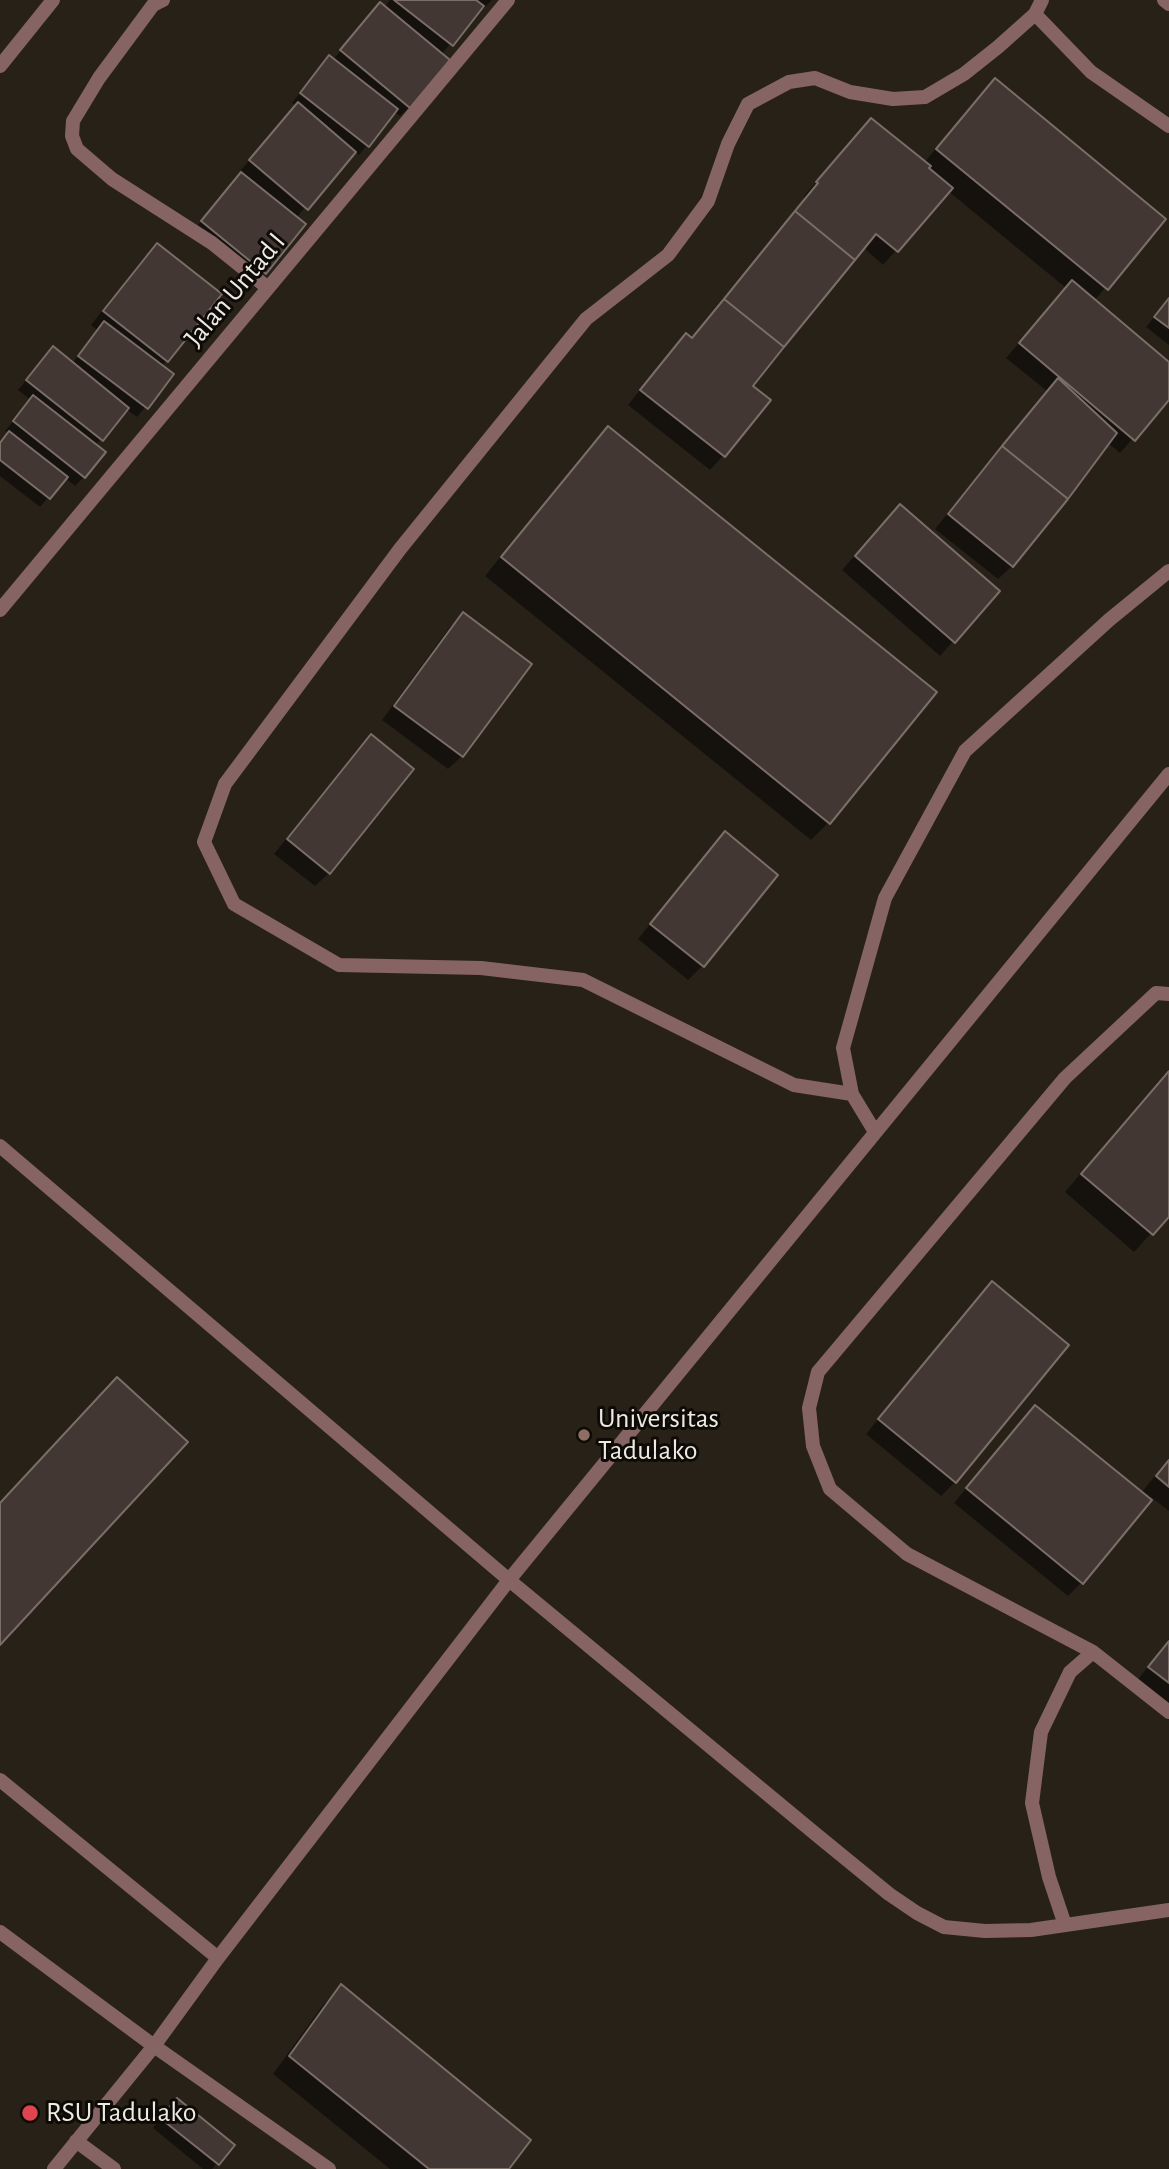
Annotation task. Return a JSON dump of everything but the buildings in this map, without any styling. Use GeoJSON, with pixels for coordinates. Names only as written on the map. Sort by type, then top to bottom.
{"type":"FeatureCollection","features":[{"type":"Feature","properties":{"kind":"street"},"geometry":{"type":"LineString","coordinates":[[1,62],[53,0]]}},
{"type":"Feature","properties":{"kind":"street"},"geometry":{"type":"LineString","coordinates":[[163,0],[153,5],[99,78],[73,121],[72,136],[77,149],[112,179],[212,243],[268,288]]}},
{"type":"Feature","properties":{"kind":"street","name":"Jalan Untad I"},"geometry":{"type":"LineString","coordinates":[[0,610],[508,0]]}},
{"type":"Feature","properties":{"kind":"street"},"geometry":{"type":"LineString","coordinates":[[852,1094],[794,1085],[583,980],[481,968],[339,965],[234,904],[204,842],[225,785],[400,549],[586,319],[668,255],[708,201],[728,144],[748,104],[789,82],[815,78],[861,94],[893,99],[926,97],[964,74],[1035,14],[1042,0]]}},
{"type":"Feature","properties":{"kind":"street"},"geometry":{"type":"LineString","coordinates":[[1164,0],[1169,4]]}},
{"type":"Feature","properties":{"kind":"street"},"geometry":{"type":"LineString","coordinates":[[1035,14],[1091,72],[1169,126]]}},
{"type":"Feature","properties":{"kind":"street"},"geometry":{"type":"LineString","coordinates":[[875,1132],[852,1094],[843,1048],[886,898],[965,751],[1109,620],[1169,570]]}},
{"type":"Feature","properties":{"kind":"street"},"geometry":{"type":"LineString","coordinates":[[54,2169],[154,2046],[509,1580],[1169,774]]}},
{"type":"Feature","properties":{"kind":"street"},"geometry":{"type":"LineString","coordinates":[[1169,993],[1156,993],[1065,1078],[818,1371],[809,1408],[813,1446],[830,1489],[908,1554],[1093,1652],[1169,1712]]}},
{"type":"Feature","properties":{"kind":"street"},"geometry":{"type":"LineString","coordinates":[[0,1146],[509,1580],[889,1894],[917,1913],[944,1927],[985,1931],[1031,1930],[1169,1910]]}},
{"type":"Feature","properties":{"kind":"street"},"geometry":{"type":"LineString","coordinates":[[1065,1925],[1049,1877],[1032,1802],[1041,1732],[1070,1672],[1093,1652]]}},
{"type":"Feature","properties":{"kind":"street"},"geometry":{"type":"LineString","coordinates":[[0,1780],[219,1958]]}},
{"type":"Feature","properties":{"kind":"street"},"geometry":{"type":"LineString","coordinates":[[0,1932],[154,2046],[329,2169]]}},
{"type":"Feature","properties":{"kind":"street"},"geometry":{"type":"LineString","coordinates":[[76,2141],[114,2169]]}},
{"type":"Feature","properties":{"kind":"place","name":"Universitas Tadulako"},"geometry":{"type":"Point","coordinates":[584,1435]}},
{"type":"Feature","properties":{"kind":"place","name":"RSU Tadulako"},"geometry":{"type":"Point","coordinates":[30,2113]}}]}
